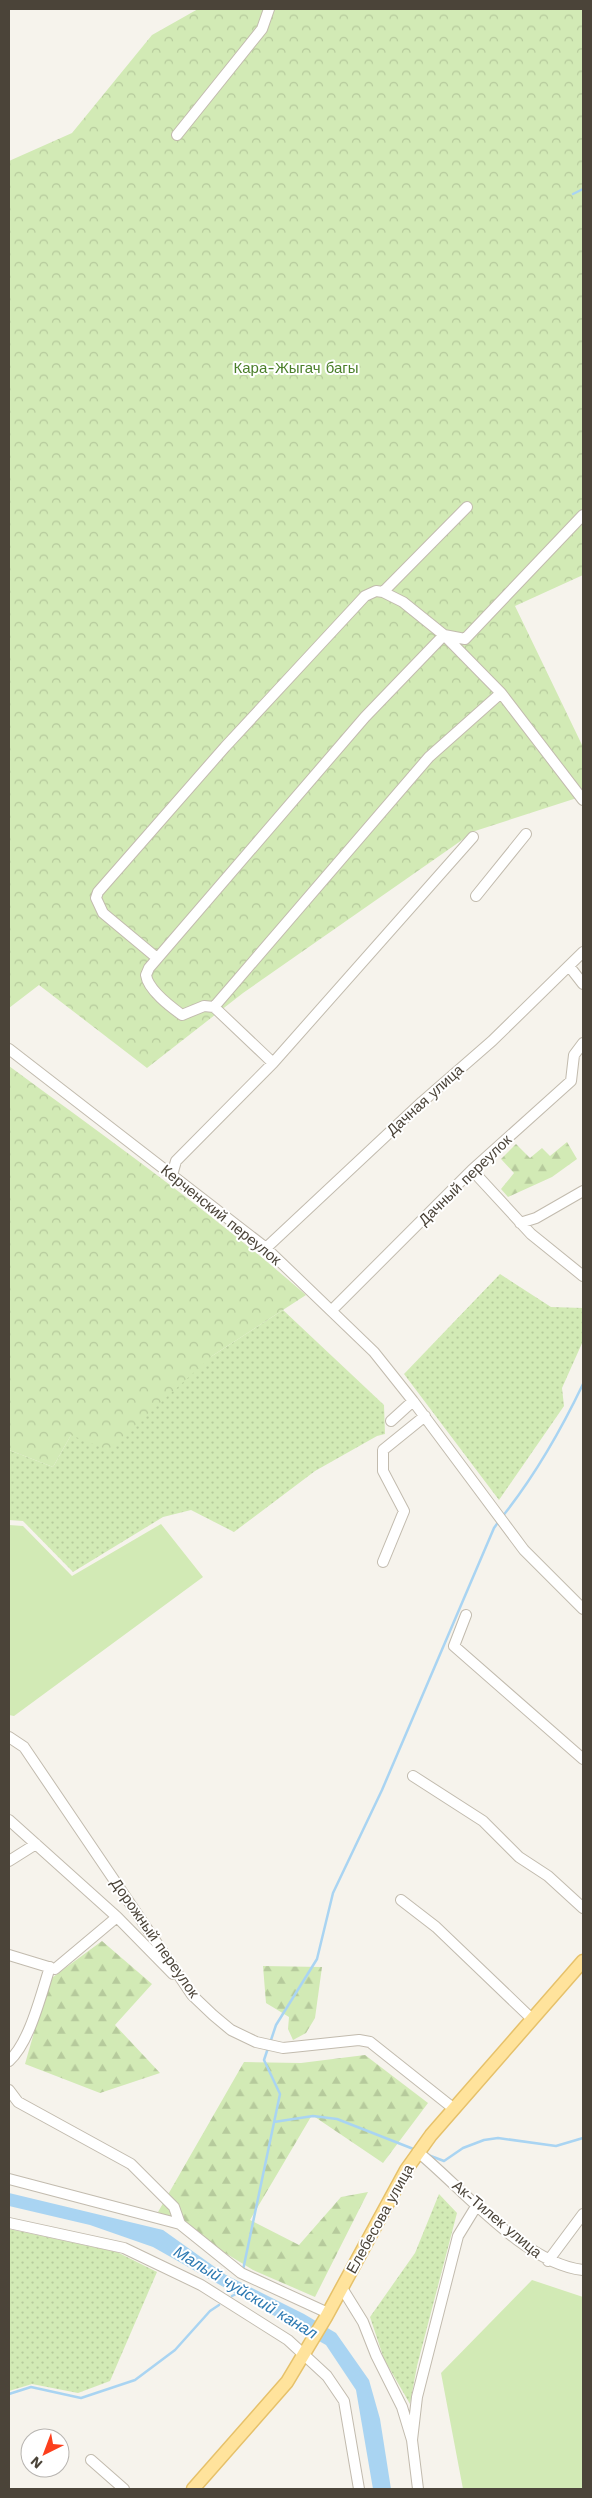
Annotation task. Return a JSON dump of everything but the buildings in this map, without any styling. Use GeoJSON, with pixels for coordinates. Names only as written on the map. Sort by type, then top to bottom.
{"type":"FeatureCollection","features":[{"type":"Feature","properties":{"kind":"main road","name":"Елебесова улица"},"geometry":{"type":"LineString","coordinates":[[193,2489],[286,2382],[306,2353],[418,2152],[453,2108],[583,1961]]}},
{"type":"Feature","properties":{"kind":"street"},"geometry":{"type":"LineString","coordinates":[[177,134],[262,29],[269,9]]}},
{"type":"Feature","properties":{"kind":"street"},"geometry":{"type":"LineString","coordinates":[[383,592],[467,507]]}},
{"type":"Feature","properties":{"kind":"street"},"geometry":{"type":"LineString","coordinates":[[444,635],[465,639],[583,516]]}},
{"type":"Feature","properties":{"kind":"street"},"geometry":{"type":"LineString","coordinates":[[157,958],[103,913],[97,895],[225,747],[365,596],[376,592],[383,592],[403,602],[444,635],[501,693],[583,800]]}},
{"type":"Feature","properties":{"kind":"street"},"geometry":{"type":"LineString","coordinates":[[273,1063],[214,1007],[204,1006],[185,1015],[167,1003],[146,977],[157,958],[364,717],[444,635]]}},
{"type":"Feature","properties":{"kind":"street"},"geometry":{"type":"LineString","coordinates":[[214,1007],[429,757],[501,693]]}},
{"type":"Feature","properties":{"kind":"street"},"geometry":{"type":"LineString","coordinates":[[476,896],[526,834]]}},
{"type":"Feature","properties":{"kind":"street"},"geometry":{"type":"LineString","coordinates":[[172,1175],[176,1161],[273,1063],[473,837]]}},
{"type":"Feature","properties":{"kind":"street","name":"Дачная улица"},"geometry":{"type":"LineString","coordinates":[[266,1248],[583,952]]}},
{"type":"Feature","properties":{"kind":"street"},"geometry":{"type":"LineString","coordinates":[[569,966],[583,984]]}},
{"type":"Feature","properties":{"kind":"street","name":"Дачный переулок"},"geometry":{"type":"LineString","coordinates":[[332,1310],[472,1170],[571,1081],[574,1055],[583,1043]]}},
{"type":"Feature","properties":{"kind":"street","name":"Керченский переулок"},"geometry":{"type":"LineString","coordinates":[[9,1049],[266,1248],[332,1310],[374,1352],[425,1416],[524,1550],[583,1609]]}},
{"type":"Feature","properties":{"kind":"street"},"geometry":{"type":"LineString","coordinates":[[472,1170],[531,1234],[583,1276]]}},
{"type":"Feature","properties":{"kind":"street"},"geometry":{"type":"LineString","coordinates":[[520,1222],[536,1218],[583,1191]]}},
{"type":"Feature","properties":{"kind":"street"},"geometry":{"type":"LineString","coordinates":[[391,1421],[413,1401]]}},
{"type":"Feature","properties":{"kind":"street"},"geometry":{"type":"LineString","coordinates":[[383,1562],[404,1511],[383,1471],[383,1450],[425,1416]]}},
{"type":"Feature","properties":{"kind":"street"},"geometry":{"type":"LineString","coordinates":[[466,1615],[454,1646],[583,1759]]}},
{"type":"Feature","properties":{"kind":"street","name":"Дорожный переулок"},"geometry":{"type":"LineString","coordinates":[[9,1737],[24,1747],[192,1995],[231,2030],[256,2042],[283,2048],[359,2040],[370,2042],[453,2108]]}},
{"type":"Feature","properties":{"kind":"street"},"geometry":{"type":"LineString","coordinates":[[413,1776],[483,1821],[520,1857],[548,1876],[583,1908]]}},
{"type":"Feature","properties":{"kind":"street"},"geometry":{"type":"LineString","coordinates":[[9,1820],[117,1917],[192,1995]]}},
{"type":"Feature","properties":{"kind":"street"},"geometry":{"type":"LineString","coordinates":[[9,1860],[36,1844]]}},
{"type":"Feature","properties":{"kind":"street"},"geometry":{"type":"LineString","coordinates":[[401,1900],[436,1927],[532,2019]]}},
{"type":"Feature","properties":{"kind":"street"},"geometry":{"type":"LineString","coordinates":[[9,1955],[55,1969],[117,1917]]}},
{"type":"Feature","properties":{"kind":"street"},"geometry":{"type":"LineString","coordinates":[[9,2060],[16,2054],[31,2022],[50,1967]]}},
{"type":"Feature","properties":{"kind":"street"},"geometry":{"type":"LineString","coordinates":[[9,2090],[18,2102],[131,2164],[174,2207],[180,2224]]}},
{"type":"Feature","properties":{"kind":"street","name":"Ак-Тилек улица"},"geometry":{"type":"LineString","coordinates":[[418,2152],[477,2205],[548,2261],[583,2270]]}},
{"type":"Feature","properties":{"kind":"street"},"geometry":{"type":"LineString","coordinates":[[9,2179],[180,2224],[241,2273],[327,2315]]}},
{"type":"Feature","properties":{"kind":"street"},"geometry":{"type":"LineString","coordinates":[[412,2440],[417,2398],[458,2236],[477,2205]]}},
{"type":"Feature","properties":{"kind":"street"},"geometry":{"type":"LineString","coordinates":[[548,2261],[583,2214]]}},
{"type":"Feature","properties":{"kind":"street"},"geometry":{"type":"LineString","coordinates":[[9,2222],[124,2248],[201,2285],[306,2353],[327,2376],[344,2401],[359,2489]]}},
{"type":"Feature","properties":{"kind":"street"},"geometry":{"type":"LineString","coordinates":[[342,2288],[363,2322],[376,2355],[402,2407],[412,2440],[418,2489]]}},
{"type":"Feature","properties":{"kind":"street"},"geometry":{"type":"LineString","coordinates":[[91,2460],[124,2489]]}},
{"type":"Feature","properties":{"kind":"green space","name":"Кара-Жыгач багы"},"geometry":{"type":"Polygon","coordinates":[[[198,9],[583,9],[583,575],[515,606],[583,747],[583,796],[475,831],[243,993],[147,1068],[39,985],[9,1008],[9,161],[72,133],[152,35],[198,9]]]}},
{"type":"Feature","properties":{"kind":"green space"},"geometry":{"type":"Polygon","coordinates":[[[9,1066],[123,1149],[197,1206],[306,1295],[212,1356],[108,1450],[71,1435],[53,1467],[9,1450],[9,1066]]]}},
{"type":"Feature","properties":{"kind":"green space"},"geometry":{"type":"Polygon","coordinates":[[[567,1142],[577,1159],[552,1177],[508,1197],[501,1189],[514,1173],[501,1159],[516,1144],[530,1158],[542,1148],[550,1156],[567,1142]]]}},
{"type":"Feature","properties":{"kind":"green space"},"geometry":{"type":"Polygon","coordinates":[[[500,1274],[551,1307],[583,1308],[583,1341],[562,1388],[564,1406],[499,1500],[404,1374],[500,1274]]]}},
{"type":"Feature","properties":{"kind":"green space"},"geometry":{"type":"Polygon","coordinates":[[[283,1310],[384,1405],[385,1434],[377,1436],[315,1471],[234,1532],[191,1510],[163,1517],[73,1572],[23,1521],[9,1520],[9,1450],[53,1467],[71,1435],[212,1356],[283,1310]]]}},
{"type":"Feature","properties":{"kind":"green space"},"geometry":{"type":"Polygon","coordinates":[[[161,1524],[203,1577],[14,1716],[9,1715],[9,1525],[23,1526],[72,1576],[161,1524]]]}},
{"type":"Feature","properties":{"kind":"green space"},"geometry":{"type":"Polygon","coordinates":[[[102,1941],[152,1984],[115,2025],[160,2073],[100,2093],[25,2064],[49,1980],[102,1941]]]}},
{"type":"Feature","properties":{"kind":"green space"},"geometry":{"type":"Polygon","coordinates":[[[263,1966],[322,1967],[315,2018],[306,2033],[293,2040],[288,2029],[289,2017],[266,2003],[263,1966]]]}},
{"type":"Feature","properties":{"kind":"green space"},"geometry":{"type":"Polygon","coordinates":[[[365,2055],[428,2103],[383,2163],[312,2115],[250,2220],[299,2245],[341,2197],[368,2192],[315,2297],[253,2270],[158,2212],[244,2062],[301,2063],[365,2055]]]}},
{"type":"Feature","properties":{"kind":"green space"},"geometry":{"type":"Polygon","coordinates":[[[439,2194],[457,2213],[417,2366],[410,2404],[384,2359],[370,2317],[415,2253],[439,2194]]]}},
{"type":"Feature","properties":{"kind":"green space"},"geometry":{"type":"Polygon","coordinates":[[[9,2229],[117,2252],[157,2272],[110,2381],[78,2393],[32,2384],[9,2391],[9,2229]]]}},
{"type":"Feature","properties":{"kind":"green space"},"geometry":{"type":"Polygon","coordinates":[[[532,2280],[583,2297],[583,2489],[463,2489],[441,2373],[532,2280]]]}},
{"type":"Feature","properties":{"kind":"water","name":"Малый чуйский канал"},"geometry":{"type":"Polygon","coordinates":[[[9,2193],[163,2230],[226,2275],[304,2314],[336,2333],[369,2380],[380,2419],[391,2489],[373,2489],[356,2390],[326,2345],[153,2247],[90,2225],[9,2206],[9,2193]]]}},
{"type":"Feature","properties":{"kind":"waterway"},"geometry":{"type":"LineString","coordinates":[[573,194],[583,189]]}},
{"type":"Feature","properties":{"kind":"waterway"},"geometry":{"type":"LineString","coordinates":[[502,1517],[546,1453],[566,1419],[583,1384]]}},
{"type":"Feature","properties":{"kind":"waterway"},"geometry":{"type":"LineString","coordinates":[[270,2043],[276,2025],[317,1959],[333,1893],[382,1790],[494,1528],[499,1521]]}},
{"type":"Feature","properties":{"kind":"waterway","name":"Малый чуйский канал"},"geometry":{"type":"LineString","coordinates":[[243,2270],[280,2094],[264,2060],[268,2048]]}},
{"type":"Feature","properties":{"kind":"waterway"},"geometry":{"type":"LineString","coordinates":[[274,2122],[313,2116],[337,2119],[416,2150]]}},
{"type":"Feature","properties":{"kind":"waterway"},"geometry":{"type":"LineString","coordinates":[[428,2155],[444,2161],[463,2148],[484,2140],[498,2138],[556,2146],[583,2138]]}},
{"type":"Feature","properties":{"kind":"waterway","name":"Малый чуйский канал"},"geometry":{"type":"LineString","coordinates":[[232,2296],[236,2294]]}},
{"type":"Feature","properties":{"kind":"waterway"},"geometry":{"type":"LineString","coordinates":[[9,2394],[31,2387],[81,2398],[135,2380],[175,2350],[210,2311],[219,2305]]}}]}
